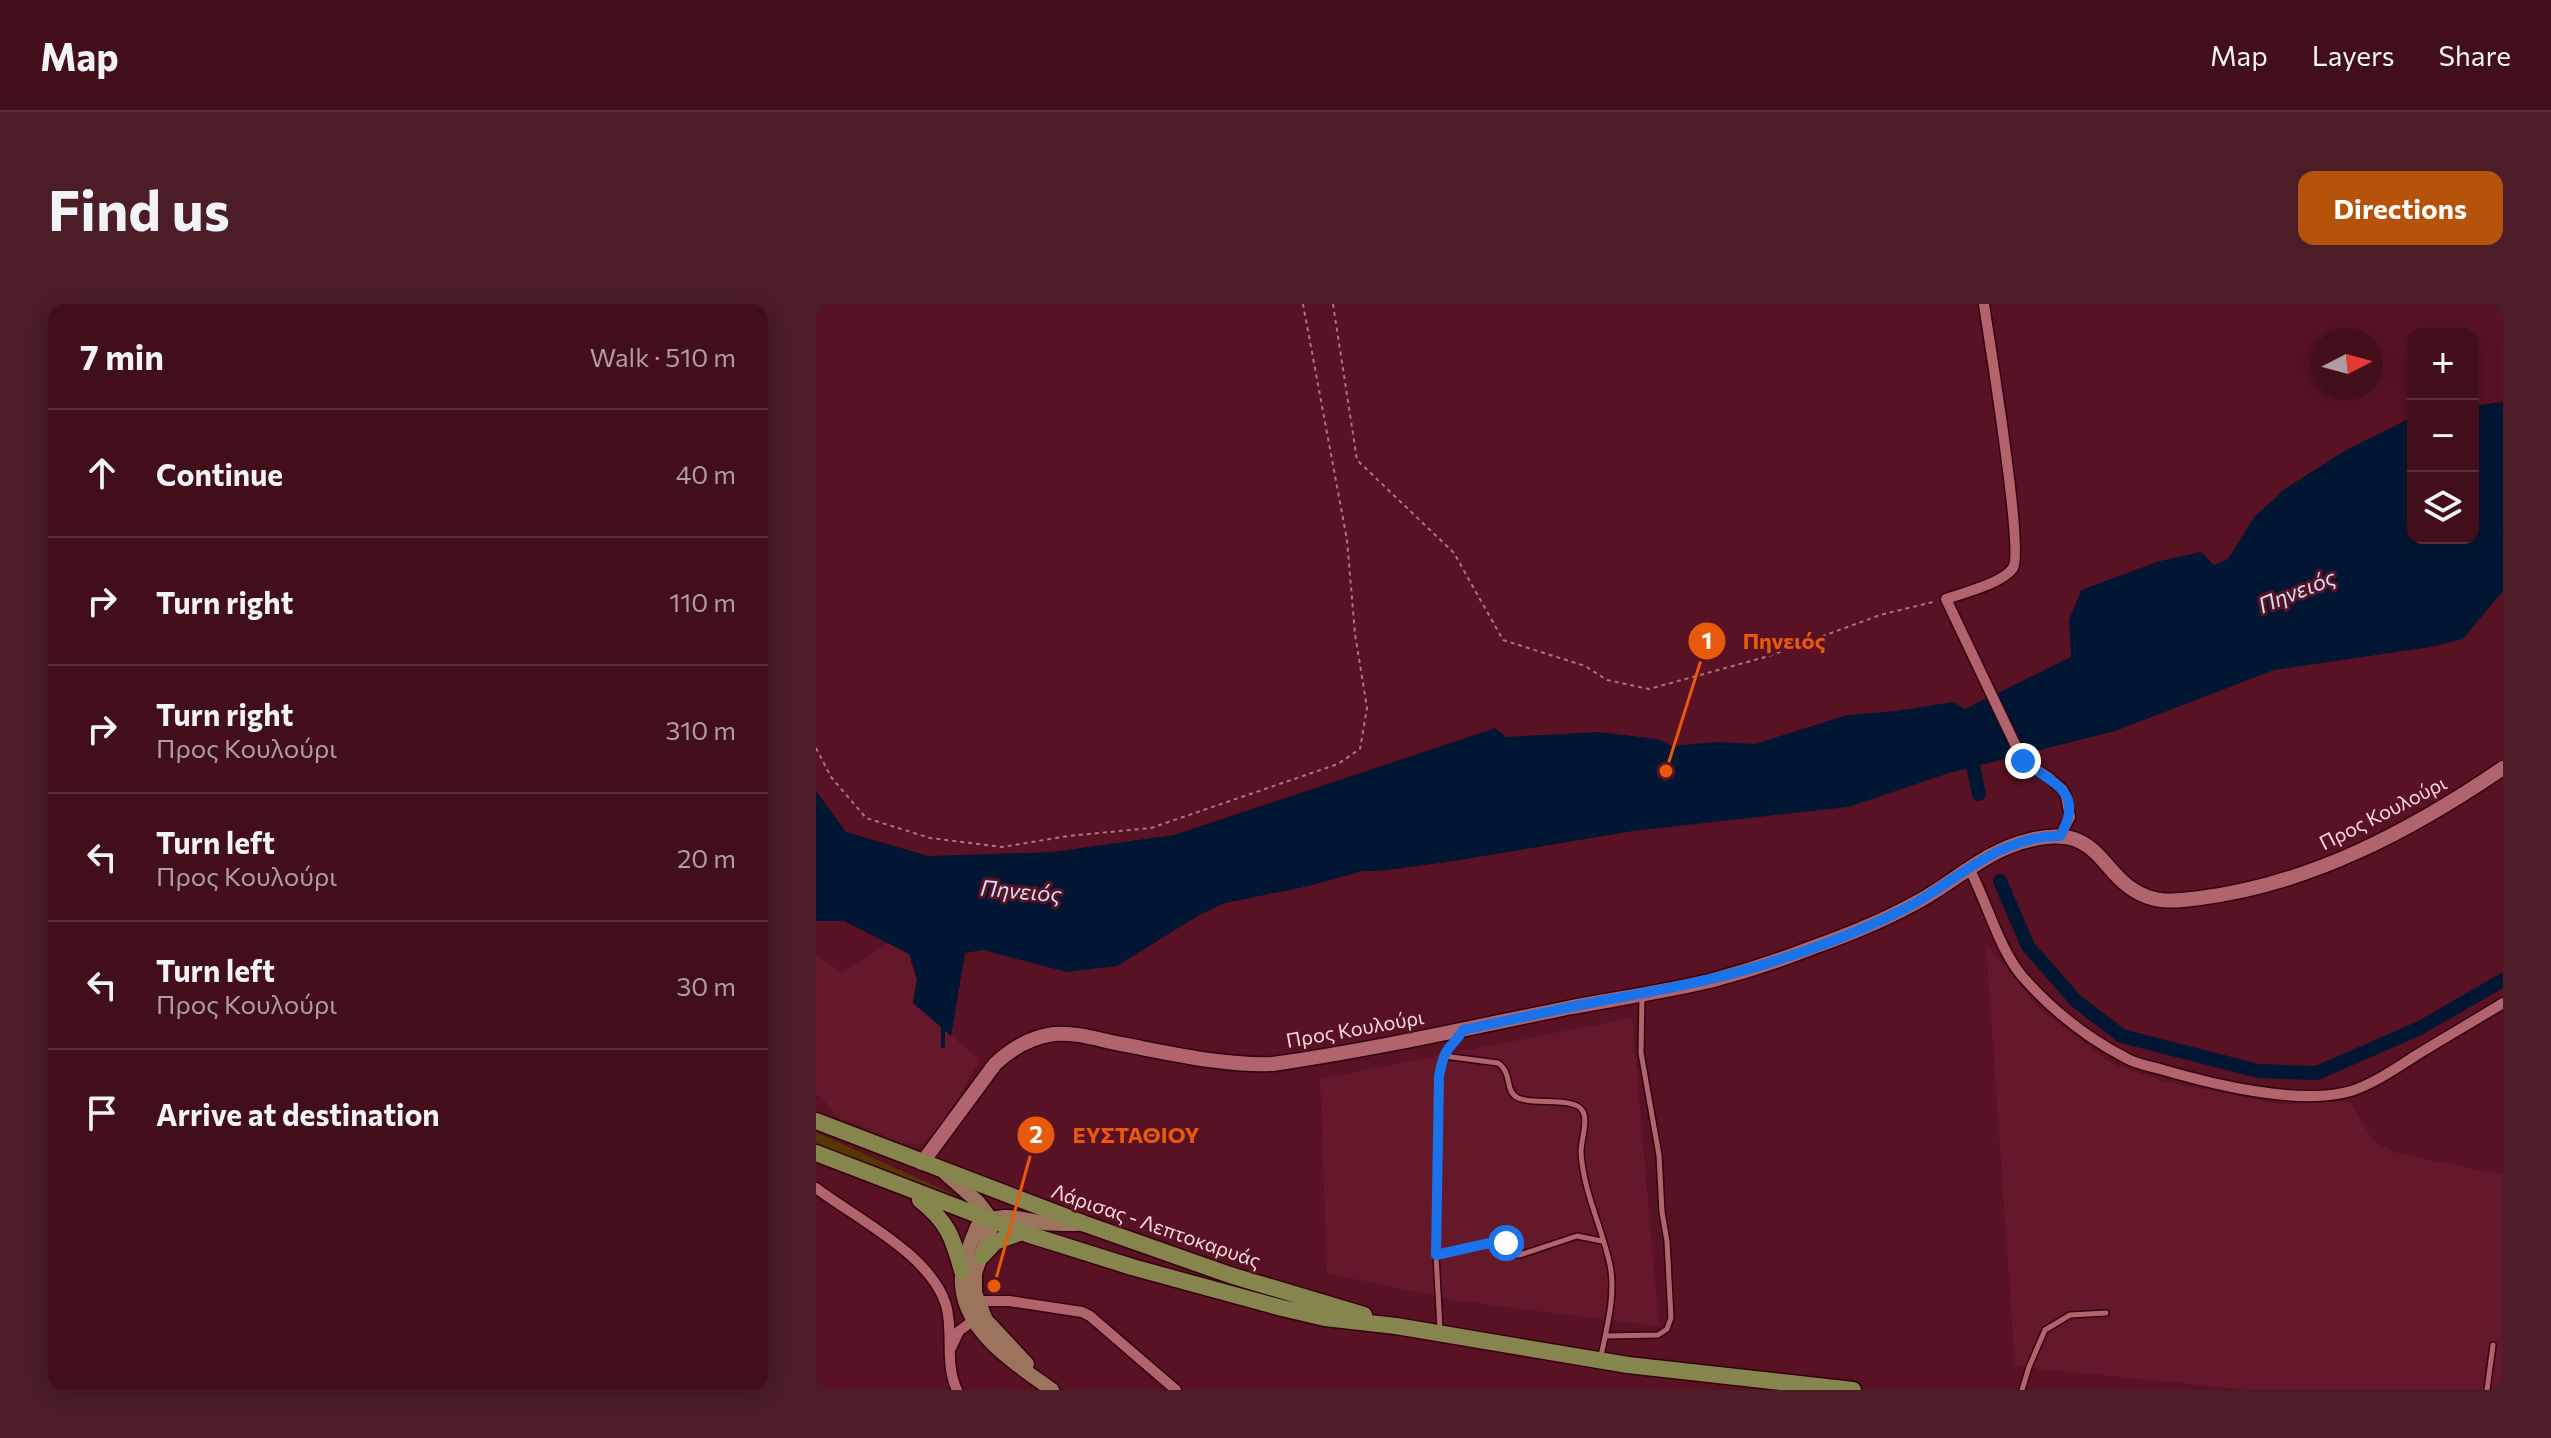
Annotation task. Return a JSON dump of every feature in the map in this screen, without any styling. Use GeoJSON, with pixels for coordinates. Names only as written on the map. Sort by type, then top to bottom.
{"type":"FeatureCollection","features":[{"type":"Feature","properties":{"kind":"main road","name":"Λάρισας - Λεπτοκαρυάς"},"geometry":{"type":"LineString","coordinates":[[816,1121],[1085,1224],[1230,1275],[1396,1326]]}},
{"type":"Feature","properties":{"kind":"main road","name":"Λάρισας - Λεπτοκαρυάς"},"geometry":{"type":"LineString","coordinates":[[816,1153],[1022,1232],[1158,1275],[1325,1318],[1396,1326],[1600,1361],[1853,1390]]}},
{"type":"Feature","properties":{"kind":"main road"},"geometry":{"type":"LineString","coordinates":[[943,1171],[984,1208],[990,1220],[991,1228],[975,1273],[977,1301],[986,1320],[1052,1390]]}},
{"type":"Feature","properties":{"kind":"main road"},"geometry":{"type":"LineString","coordinates":[[906,1189],[938,1214],[947,1227],[962,1271],[963,1294],[974,1320],[1006,1357],[1052,1390]]}},
{"type":"Feature","properties":{"kind":"main road"},"geometry":{"type":"LineString","coordinates":[[962,1271],[977,1227],[990,1220],[1017,1216],[1045,1223],[1085,1224]]}},
{"type":"Feature","properties":{"kind":"main road"},"geometry":{"type":"LineString","coordinates":[[982,1256],[995,1242],[1022,1232]]}},
{"type":"Feature","properties":{"kind":"street"},"geometry":{"type":"LineString","coordinates":[[1984,304],[2017,559],[2012,570],[1984,586],[1946,599],[2023,761],[2048,777],[2066,796],[2070,817],[2060,836]]}},
{"type":"Feature","properties":{"kind":"street","name":"Προς Κουλούρι"},"geometry":{"type":"LineString","coordinates":[[922,1163],[995,1064],[1009,1051],[1042,1036],[1070,1034],[1254,1065],[1302,1060],[1709,981],[1861,930],[1925,897],[2007,846],[2036,838],[2060,836],[2078,840],[2092,848],[2127,885],[2144,896],[2162,900],[2214,896],[2288,878],[2339,860],[2417,822],[2503,768]]}},
{"type":"Feature","properties":{"kind":"street"},"geometry":{"type":"LineString","coordinates":[[1969,868],[1984,895],[2006,954],[2057,1010],[2091,1038],[2129,1060],[2185,1076],[2267,1093],[2306,1096],[2350,1091],[2403,1064],[2503,1003]]}},
{"type":"Feature","properties":{"kind":"street"},"geometry":{"type":"LineString","coordinates":[[820,1191],[907,1251],[929,1273],[947,1307],[950,1370],[957,1390]]}},
{"type":"Feature","properties":{"kind":"street"},"geometry":{"type":"LineString","coordinates":[[977,1301],[1009,1301],[1082,1312],[1176,1390]]}},
{"type":"Feature","properties":{"kind":"street"},"geometry":{"type":"LineString","coordinates":[[949,1354],[959,1331],[974,1320]]}},
{"type":"Feature","properties":{"kind":"lane"},"geometry":{"type":"LineString","coordinates":[[1606,1336],[1658,1335],[1667,1329],[1671,1318],[1659,1155],[1641,1053],[1642,994]]}},
{"type":"Feature","properties":{"kind":"lane"},"geometry":{"type":"LineString","coordinates":[[1440,1334],[1436,1255],[1438,1095],[1444,1056],[1463,1030]]}},
{"type":"Feature","properties":{"kind":"lane"},"geometry":{"type":"LineString","coordinates":[[1444,1056],[1498,1063],[1509,1075],[1510,1091],[1514,1096],[1530,1102],[1572,1103],[1584,1112],[1581,1152],[1588,1191],[1610,1267],[1610,1319],[1600,1361]]}},
{"type":"Feature","properties":{"kind":"lane"},"geometry":{"type":"LineString","coordinates":[[1436,1255],[1502,1241],[1513,1255],[1520,1255],[1577,1236],[1602,1241]]}},
{"type":"Feature","properties":{"kind":"lane"},"geometry":{"type":"LineString","coordinates":[[2022,1390],[2045,1330],[2070,1315],[2106,1313]]}},
{"type":"Feature","properties":{"kind":"lane"},"geometry":{"type":"LineString","coordinates":[[2487,1390],[2493,1345]]}},
{"type":"Feature","properties":{"kind":"path"},"geometry":{"type":"LineString","coordinates":[[816,748],[831,777],[866,818],[930,838],[1002,847],[1068,836],[1151,828],[1338,764],[1360,749],[1367,708],[1355,634],[1347,540],[1303,304]]}},
{"type":"Feature","properties":{"kind":"path"},"geometry":{"type":"LineString","coordinates":[[1333,304],[1357,460],[1454,553],[1503,640],[1585,666],[1607,680],[1649,689],[1769,656],[1880,615],[1946,599]]}},
{"type":"Feature","properties":{"kind":"shaded area"},"geometry":{"type":"Polygon","coordinates":[[[888,943],[909,954],[917,980],[913,1003],[980,1060],[938,1131],[921,1144],[902,1143],[835,1116],[821,1096],[816,1094],[816,955],[842,972],[888,943]]]}},
{"type":"Feature","properties":{"kind":"shaded area"},"geometry":{"type":"Polygon","coordinates":[[[1986,944],[2039,1008],[2111,1063],[2163,1081],[2279,1104],[2350,1101],[2373,1141],[2396,1153],[2503,1175],[2503,1390],[2249,1390],[2015,1366],[1986,944]]]}},
{"type":"Feature","properties":{"kind":"shaded area"},"geometry":{"type":"Polygon","coordinates":[[[1632,1018],[1659,1326],[1459,1301],[1327,1273],[1320,1079],[1632,1018]]]}},
{"type":"Feature","properties":{"kind":"shaded area"},"geometry":{"type":"Polygon","coordinates":[[[816,1132],[959,1197],[859,1165],[816,1143],[816,1132]]]}},
{"type":"Feature","properties":{"kind":"water"},"geometry":{"type":"Polygon","coordinates":[[[2503,402],[2503,591],[2463,639],[2431,647],[2274,670],[2115,731],[1949,773],[1848,807],[1633,831],[1454,861],[1363,871],[1309,886],[1225,903],[1199,915],[1117,966],[1067,972],[983,950],[965,953],[951,1036],[913,1003],[917,980],[909,954],[844,921],[816,921],[816,791],[846,832],[928,856],[1052,852],[1174,835],[1495,728],[1506,737],[1598,732],[1657,739],[1672,746],[1717,742],[1755,744],[1847,715],[1953,702],[1965,709],[2071,657],[2069,620],[2081,590],[2160,561],[2201,552],[2214,565],[2228,559],[2254,517],[2285,489],[2348,449],[2407,420],[2407,544],[2479,544],[2479,405],[2503,402]]]}},
{"type":"Feature","properties":{"kind":"waterway"},"geometry":{"type":"LineString","coordinates":[[1973,766],[1979,794]]}},
{"type":"Feature","properties":{"kind":"waterway"},"geometry":{"type":"LineString","coordinates":[[2000,881],[2028,946],[2076,1001],[2122,1036],[2258,1071],[2317,1073],[2420,1028],[2503,980]]}},
{"type":"Feature","properties":{"kind":"waterway"},"geometry":{"type":"LineString","coordinates":[[943,1026],[943,1046]]}},
{"type":"Feature","properties":{"kind":"place","name":"Πηνειός"},"geometry":{"type":"Point","coordinates":[1666,771]}},
{"type":"Feature","properties":{"kind":"place","name":"ΕΥΣΤΑΘΙΟΥ"},"geometry":{"type":"Point","coordinates":[994,1286]}},
{"type":"Feature","properties":{"kind":"route"},"geometry":{"type":"LineString","coordinates":[[1506,1243],[1494,1242],[1436,1255],[1439,1076],[1449,1046],[1463,1030],[1709,981],[1784,958],[1885,919],[1933,893],[1997,850],[2036,838],[2060,836],[2070,817],[2066,796],[2048,777],[2023,761]]}}]}
